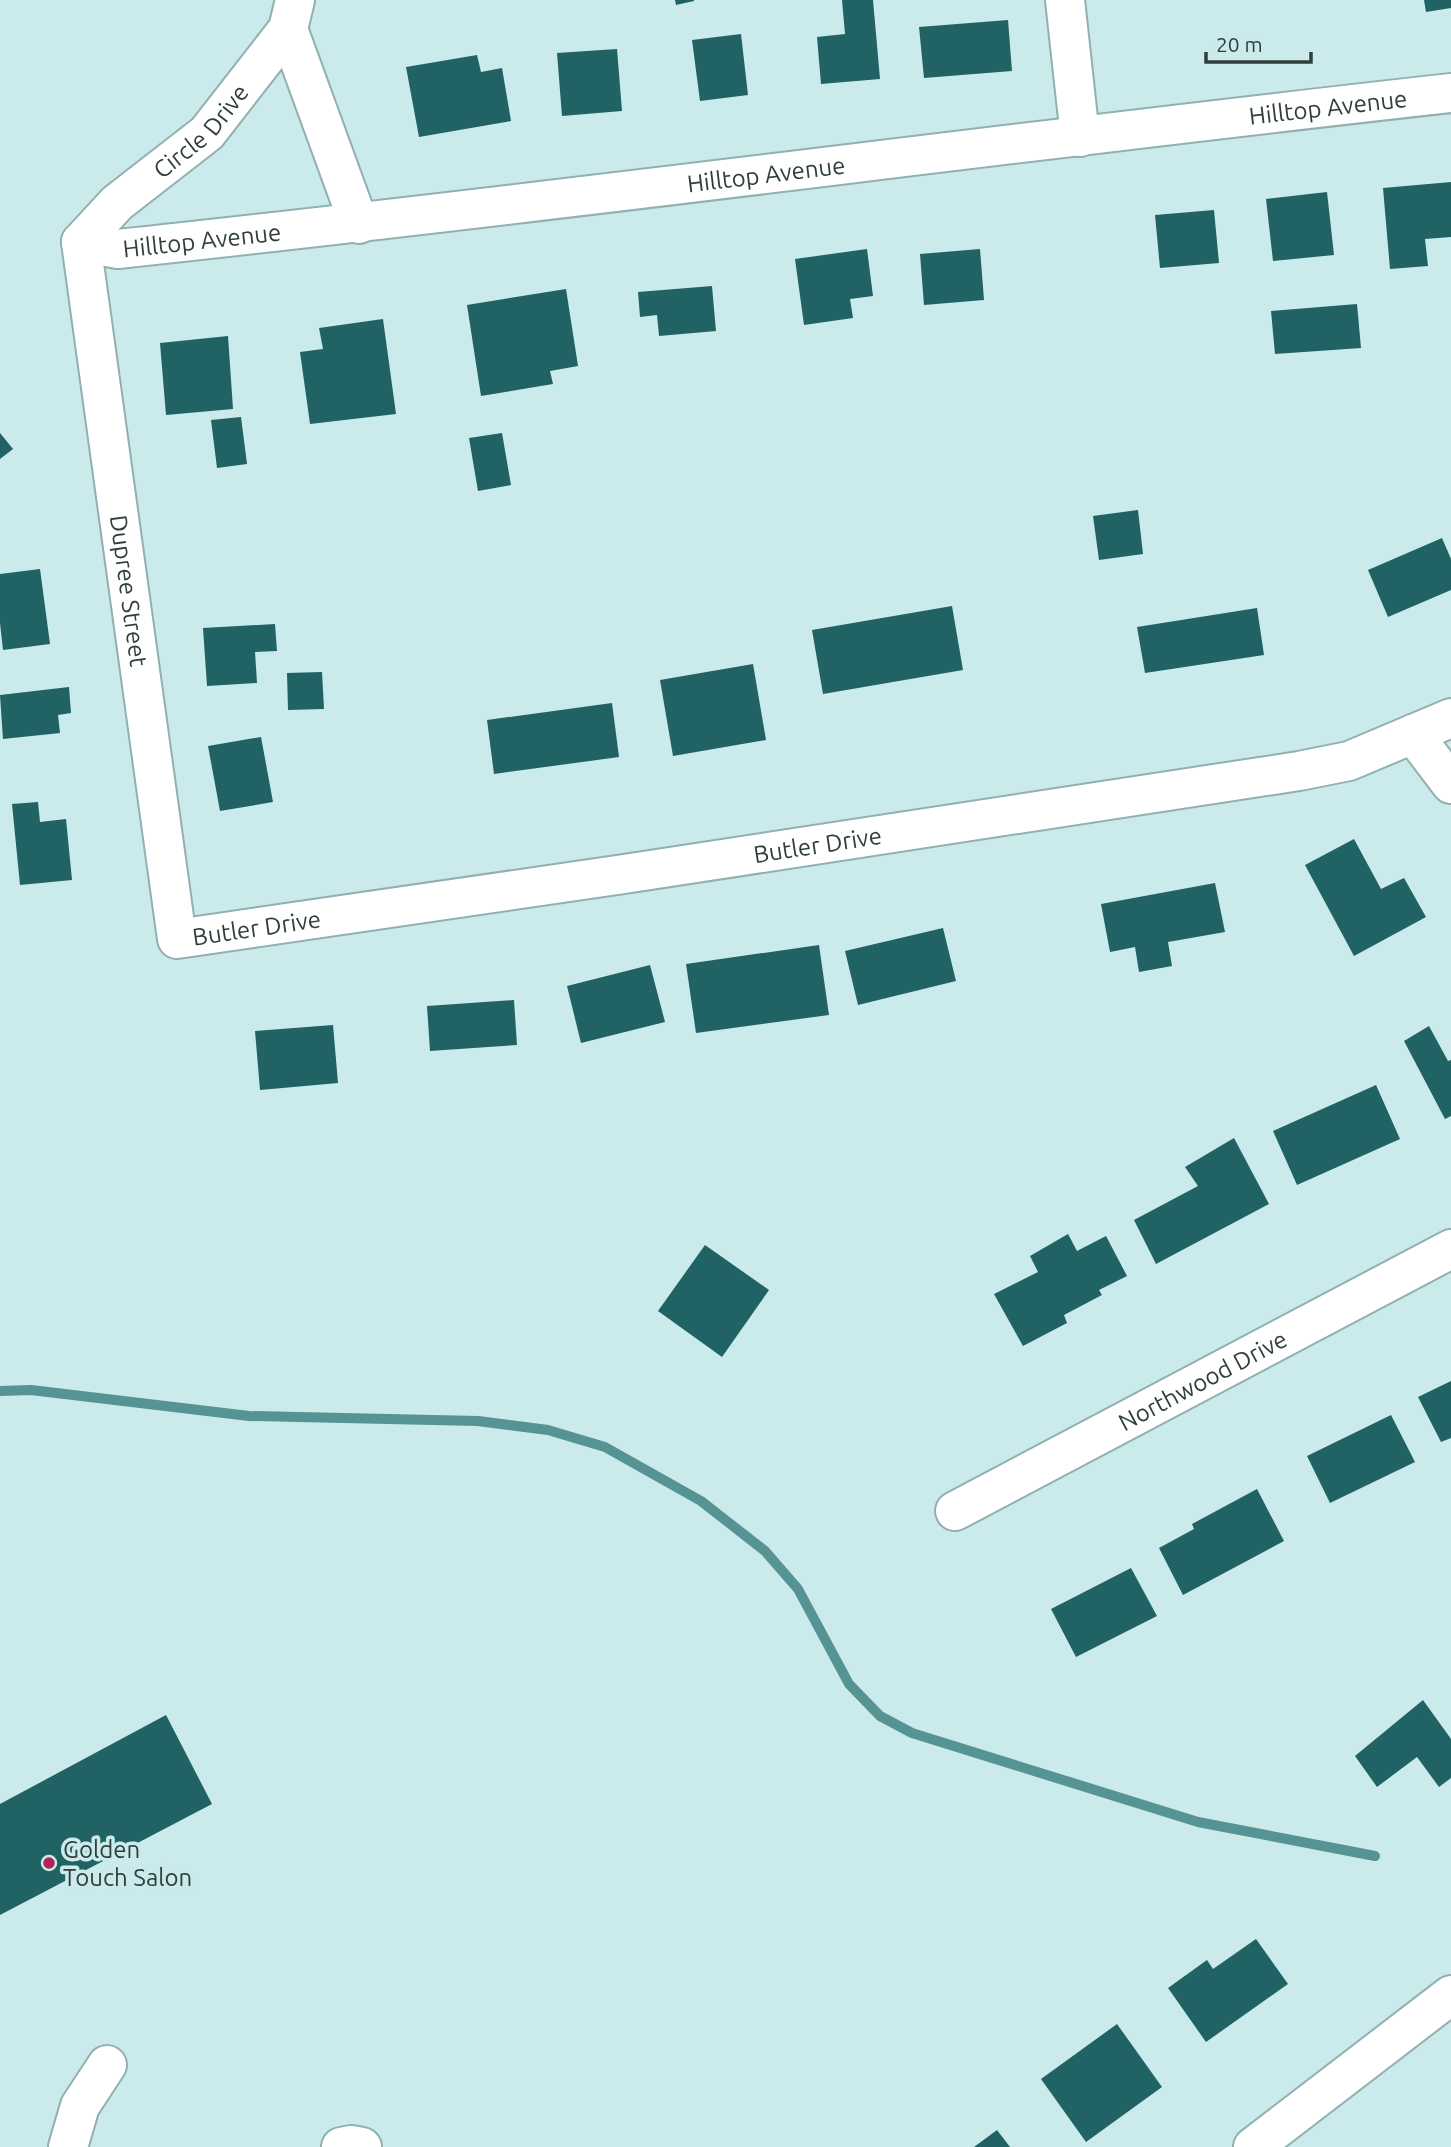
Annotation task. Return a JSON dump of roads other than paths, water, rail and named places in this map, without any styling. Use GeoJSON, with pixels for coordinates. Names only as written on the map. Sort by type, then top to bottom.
{"type":"FeatureCollection","features":[{"type":"Feature","properties":{"kind":"street"},"geometry":{"type":"LineString","coordinates":[[1065,0],[1080,138]]}},
{"type":"Feature","properties":{"kind":"street"},"geometry":{"type":"LineString","coordinates":[[292,15],[359,224]]}},
{"type":"Feature","properties":{"kind":"street","name":"Circle Drive"},"geometry":{"type":"LineString","coordinates":[[81,242],[117,204],[207,133],[292,15]]}},
{"type":"Feature","properties":{"kind":"street","name":"Hilltop Avenue"},"geometry":{"type":"LineString","coordinates":[[81,242],[118,249],[359,224],[1451,93]]}},
{"type":"Feature","properties":{"kind":"street","name":"Dupree Street"},"geometry":{"type":"LineString","coordinates":[[81,242],[177,939]]}},
{"type":"Feature","properties":{"kind":"street","name":"Butler Drive"},"geometry":{"type":"LineString","coordinates":[[177,939],[1298,771],[1349,761],[1451,719]]}},
{"type":"Feature","properties":{"kind":"street"},"geometry":{"type":"LineString","coordinates":[[1413,734],[1451,784]]}},
{"type":"Feature","properties":{"kind":"street","name":"Northwood Drive"},"geometry":{"type":"LineString","coordinates":[[955,1511],[1451,1249]]}},
{"type":"Feature","properties":{"kind":"street"},"geometry":{"type":"LineString","coordinates":[[1253,2147],[1451,1995]]}},
{"type":"Feature","properties":{"kind":"street"},"geometry":{"type":"LineString","coordinates":[[68,2147],[80,2106],[107,2065]]}},
{"type":"Feature","properties":{"kind":"street"},"geometry":{"type":"LineString","coordinates":[[341,2147],[362,2147]]}},
{"type":"Feature","properties":{"kind":"waterway"},"geometry":{"type":"LineString","coordinates":[[0,1391],[31,1390],[249,1416],[478,1421],[548,1430],[605,1447],[701,1501],[765,1551],[798,1589],[849,1684],[880,1716],[912,1733],[1198,1822],[1375,1856]]}},
{"type":"Feature","properties":{"kind":"place","name":"Golden Touch Salon"},"geometry":{"type":"Point","coordinates":[49,1863]}}]}
